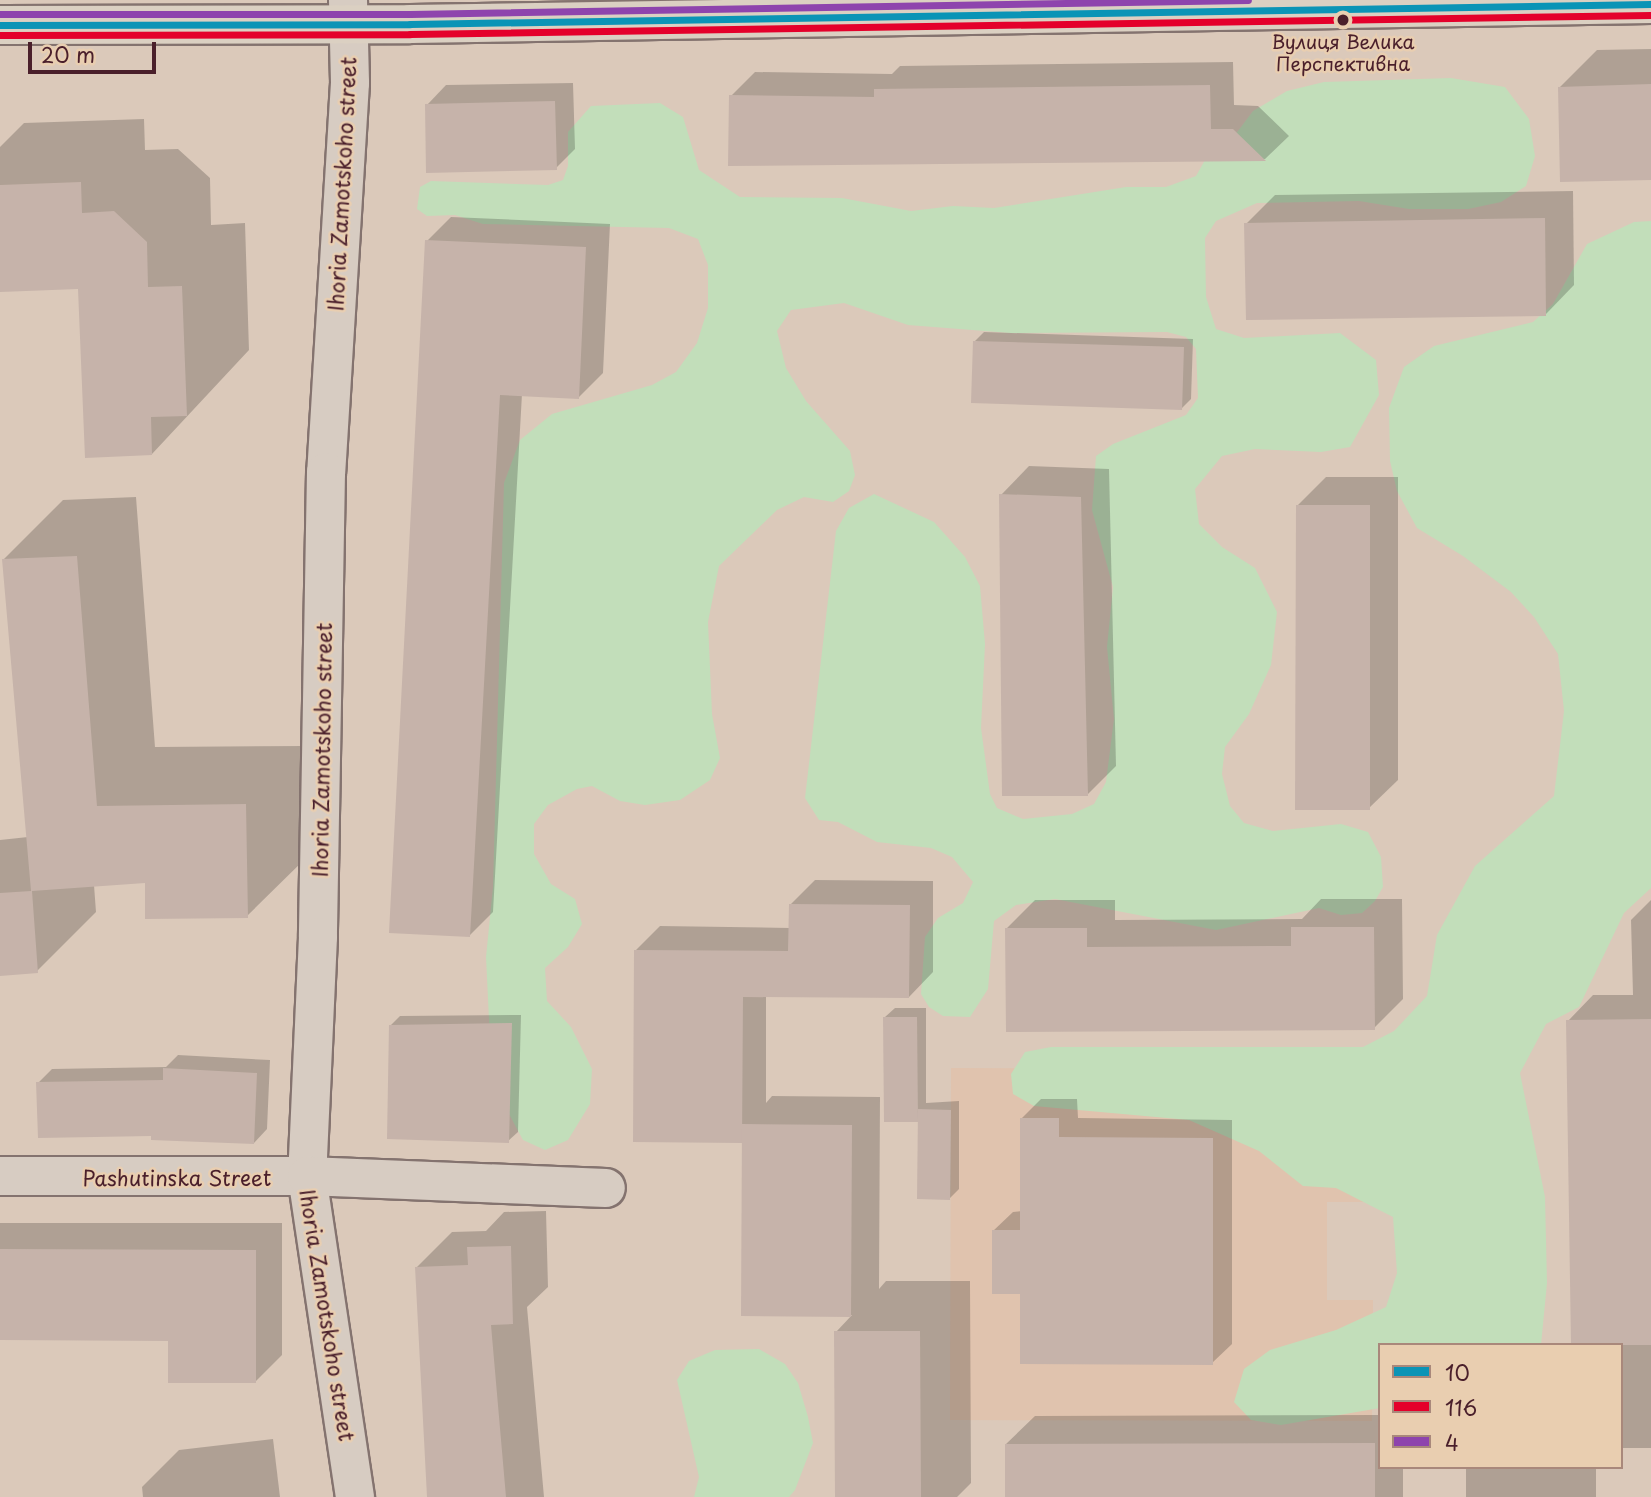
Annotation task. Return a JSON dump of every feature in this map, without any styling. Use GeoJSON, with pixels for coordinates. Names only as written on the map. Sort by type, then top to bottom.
{"type":"FeatureCollection","features":[{"type":"Feature","properties":{"kind":"main road"},"geometry":{"type":"LineString","coordinates":[[0,25],[348,11],[1651,4]]}},
{"type":"Feature","properties":{"kind":"street","name":"Ihoria Zamotskoho street"},"geometry":{"type":"LineString","coordinates":[[348,11],[349,83],[326,472],[318,937],[307,1176],[355,1497]]}},
{"type":"Feature","properties":{"kind":"street","name":"Pashutinska Street"},"geometry":{"type":"LineString","coordinates":[[0,1176],[307,1176],[606,1188]]}},
{"type":"Feature","properties":{"kind":"shaded area"},"geometry":{"type":"Polygon","coordinates":[[[951,1068],[1373,1069],[1373,1202],[1327,1202],[1327,1300],[1373,1300],[1372,1421],[950,1420],[951,1068]]]}},
{"type":"Feature","properties":{"kind":"green space"},"geometry":{"type":"Polygon","coordinates":[[[1451,78],[1505,87],[1529,119],[1535,156],[1526,186],[1501,202],[1468,209],[1409,209],[1359,201],[1257,203],[1216,221],[1205,238],[1206,297],[1216,329],[1244,338],[1340,333],[1376,360],[1379,395],[1350,447],[1321,452],[1255,449],[1222,456],[1195,489],[1199,524],[1222,547],[1255,568],[1277,612],[1271,665],[1249,714],[1225,747],[1222,774],[1230,806],[1244,823],[1273,831],[1341,824],[1368,832],[1381,857],[1383,887],[1375,901],[1362,913],[1341,915],[1319,908],[1216,930],[1055,899],[1016,905],[994,921],[988,989],[970,1017],[943,1016],[929,1007],[921,994],[925,937],[938,918],[963,903],[973,882],[952,857],[931,848],[877,842],[838,822],[819,820],[805,798],[836,531],[849,508],[874,494],[934,522],[965,557],[980,586],[985,644],[981,728],[990,794],[997,808],[1023,819],[1072,814],[1094,804],[1106,782],[1114,719],[1107,647],[1113,587],[1092,510],[1096,456],[1113,444],[1186,415],[1198,398],[1196,349],[1186,337],[1167,332],[1011,333],[908,325],[844,303],[791,310],[777,331],[786,368],[806,401],[850,451],[855,475],[849,491],[833,502],[804,497],[777,510],[719,566],[708,622],[712,714],[720,758],[710,780],[680,800],[645,805],[620,801],[592,786],[577,789],[548,805],[534,824],[534,854],[551,884],[575,899],[582,924],[568,947],[545,968],[547,1001],[571,1027],[592,1069],[590,1104],[568,1140],[545,1150],[523,1140],[492,1082],[486,957],[493,887],[504,483],[520,440],[552,414],[652,385],[676,372],[697,343],[708,308],[708,265],[698,239],[669,228],[483,224],[455,215],[427,216],[417,209],[420,187],[431,181],[548,185],[563,180],[568,166],[568,132],[591,106],[660,103],[683,117],[699,170],[740,197],[842,198],[911,211],[953,206],[994,208],[1126,187],[1166,187],[1196,176],[1210,151],[1235,135],[1253,111],[1287,91],[1324,82],[1451,78]]]}},
{"type":"Feature","properties":{"kind":"green space"},"geometry":{"type":"Polygon","coordinates":[[[1651,221],[1651,888],[1624,913],[1579,1007],[1546,1024],[1520,1073],[1545,1197],[1547,1283],[1541,1343],[1378,1343],[1378,1408],[1281,1425],[1251,1420],[1234,1402],[1244,1369],[1270,1350],[1336,1330],[1386,1307],[1397,1273],[1393,1217],[1336,1188],[1303,1186],[1259,1151],[1189,1120],[1034,1106],[1013,1094],[1011,1074],[1025,1052],[1051,1047],[1363,1047],[1394,1031],[1427,996],[1437,935],[1475,866],[1554,796],[1564,711],[1558,654],[1534,617],[1511,592],[1463,556],[1417,528],[1397,491],[1390,461],[1389,408],[1404,367],[1434,346],[1533,322],[1553,304],[1587,244],[1634,222],[1651,221]]]}},
{"type":"Feature","properties":{"kind":"green space"},"geometry":{"type":"Polygon","coordinates":[[[759,1349],[785,1364],[798,1383],[808,1417],[813,1443],[795,1490],[789,1497],[694,1497],[699,1477],[677,1380],[689,1361],[715,1350],[759,1349]]]}},
{"type":"Feature","properties":{"kind":"building"},"geometry":{"type":"Polygon","coordinates":[[[1651,84],[1651,180],[1560,182],[1558,87],[1651,84]]]}},
{"type":"Feature","properties":{"kind":"building"},"geometry":{"type":"Polygon","coordinates":[[[1210,85],[1211,129],[1233,129],[1266,161],[728,166],[729,95],[874,97],[874,89],[1210,85]]]}},
{"type":"Feature","properties":{"kind":"building"},"geometry":{"type":"Polygon","coordinates":[[[555,101],[557,170],[426,173],[425,104],[555,101]]]}},
{"type":"Feature","properties":{"kind":"building"},"geometry":{"type":"Polygon","coordinates":[[[81,182],[82,213],[114,211],[147,242],[148,287],[182,286],[187,416],[151,417],[152,455],[85,458],[78,289],[0,292],[0,185],[81,182]]]}},
{"type":"Feature","properties":{"kind":"building"},"geometry":{"type":"Polygon","coordinates":[[[1545,218],[1546,316],[1246,320],[1244,223],[1545,218]]]}},
{"type":"Feature","properties":{"kind":"building"},"geometry":{"type":"Polygon","coordinates":[[[425,240],[586,247],[579,399],[500,395],[470,937],[389,933],[425,240]]]}},
{"type":"Feature","properties":{"kind":"building"},"geometry":{"type":"Polygon","coordinates":[[[973,341],[1184,347],[1182,410],[971,403],[973,341]]]}},
{"type":"Feature","properties":{"kind":"building"},"geometry":{"type":"Polygon","coordinates":[[[999,494],[1081,497],[1088,796],[1002,796],[999,494]]]}},
{"type":"Feature","properties":{"kind":"building"},"geometry":{"type":"Polygon","coordinates":[[[1296,505],[1370,505],[1370,810],[1295,810],[1296,505]]]}},
{"type":"Feature","properties":{"kind":"building"},"geometry":{"type":"Polygon","coordinates":[[[77,556],[97,806],[246,804],[248,918],[145,919],[145,883],[32,891],[38,973],[0,976],[0,893],[31,891],[2,559],[77,556]]]}},
{"type":"Feature","properties":{"kind":"building"},"geometry":{"type":"Polygon","coordinates":[[[789,904],[910,905],[909,998],[743,997],[742,1143],[633,1142],[634,950],[788,951],[789,904]]]}},
{"type":"Feature","properties":{"kind":"building"},"geometry":{"type":"Polygon","coordinates":[[[1291,927],[1374,927],[1375,1030],[1006,1032],[1005,928],[1087,928],[1087,947],[1291,946],[1291,927]]]}},
{"type":"Feature","properties":{"kind":"building"},"geometry":{"type":"Polygon","coordinates":[[[883,1017],[917,1017],[918,1122],[884,1122],[883,1017]]]}},
{"type":"Feature","properties":{"kind":"building"},"geometry":{"type":"Polygon","coordinates":[[[1651,1019],[1651,1345],[1571,1343],[1566,1020],[1651,1019]]]}},
{"type":"Feature","properties":{"kind":"building"},"geometry":{"type":"Polygon","coordinates":[[[512,1023],[509,1143],[387,1139],[389,1025],[512,1023]]]}},
{"type":"Feature","properties":{"kind":"building"},"geometry":{"type":"Polygon","coordinates":[[[163,1068],[257,1073],[254,1144],[151,1140],[151,1136],[38,1138],[36,1082],[163,1080],[163,1068]]]}},
{"type":"Feature","properties":{"kind":"building"},"geometry":{"type":"Polygon","coordinates":[[[918,1109],[951,1110],[950,1200],[917,1199],[918,1109]]]}},
{"type":"Feature","properties":{"kind":"building"},"geometry":{"type":"Polygon","coordinates":[[[1020,1118],[1059,1118],[1059,1137],[1213,1138],[1213,1365],[1020,1364],[1020,1294],[992,1294],[992,1230],[1020,1230],[1020,1118]]]}},
{"type":"Feature","properties":{"kind":"building"},"geometry":{"type":"Polygon","coordinates":[[[742,1124],[852,1125],[851,1317],[741,1316],[742,1124]]]}},
{"type":"Feature","properties":{"kind":"building"},"geometry":{"type":"Polygon","coordinates":[[[511,1246],[513,1324],[491,1325],[506,1497],[427,1497],[415,1267],[468,1265],[467,1247],[511,1246]]]}},
{"type":"Feature","properties":{"kind":"building"},"geometry":{"type":"Polygon","coordinates":[[[0,1249],[256,1250],[256,1383],[168,1383],[168,1341],[0,1340],[0,1249]]]}},
{"type":"Feature","properties":{"kind":"building"},"geometry":{"type":"Polygon","coordinates":[[[834,1331],[920,1331],[921,1497],[835,1497],[834,1331]]]}},
{"type":"Feature","properties":{"kind":"building"},"geometry":{"type":"Polygon","coordinates":[[[1375,1443],[1375,1497],[1005,1497],[1005,1444],[1375,1443]]]}},
{"type":"Feature","properties":{"kind":"transit line","name":"4"},"geometry":{"type":"LineString","coordinates":[[0,14],[410,14],[1248,0]]}},
{"type":"Feature","properties":{"kind":"transit line","name":"10"},"geometry":{"type":"LineString","coordinates":[[0,25],[410,24],[1651,4]]}},
{"type":"Feature","properties":{"kind":"transit line","name":"116"},"geometry":{"type":"LineString","coordinates":[[0,35],[410,34],[1651,15]]}},
{"type":"Feature","properties":{"kind":"place","name":"Вулиця Велика Перспективна"},"geometry":{"type":"Point","coordinates":[1343,20]}}]}
